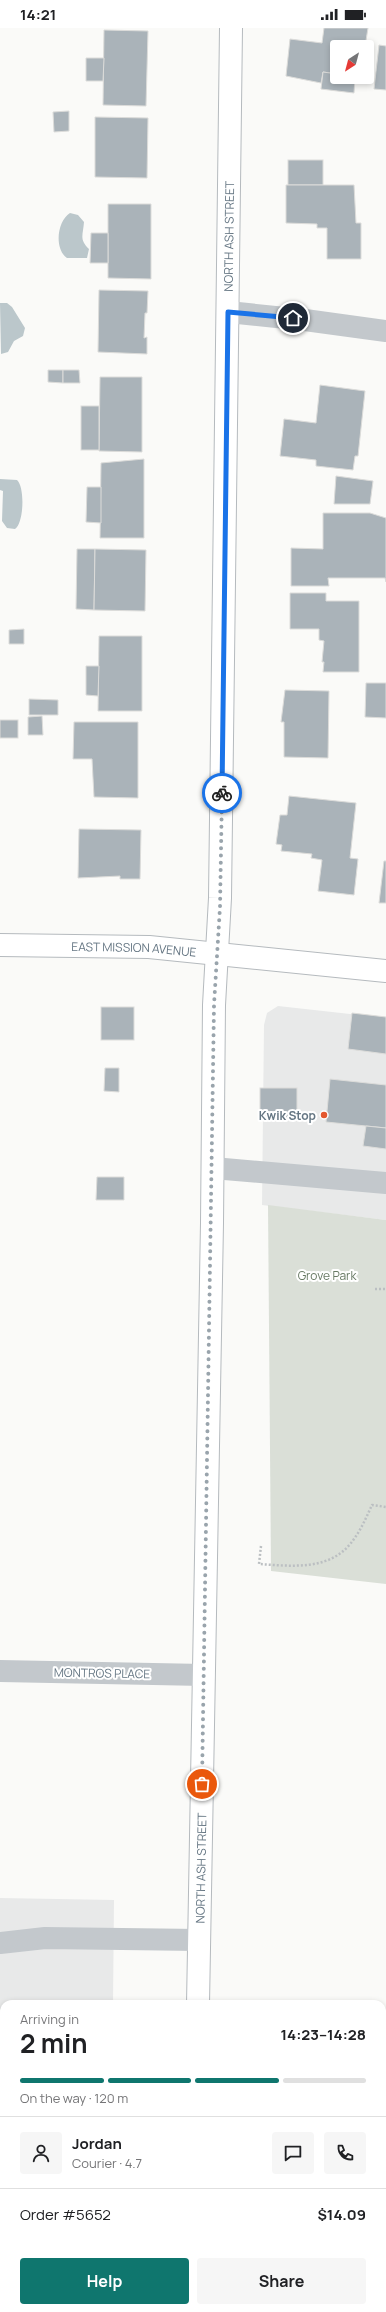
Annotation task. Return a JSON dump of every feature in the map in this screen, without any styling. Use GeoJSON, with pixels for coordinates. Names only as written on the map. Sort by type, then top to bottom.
{"type":"FeatureCollection","features":[{"type":"Feature","properties":{"kind":"main road","name":"NORTH ASH STREET"},"geometry":{"type":"LineString","coordinates":[[198,2000],[213,1168],[214,1005],[220,883],[231,28]]}},
{"type":"Feature","properties":{"kind":"main road","name":"EAST MISSION AVENUE"},"geometry":{"type":"LineString","coordinates":[[0,945],[149,947],[386,971]]}},
{"type":"Feature","properties":{"kind":"street"},"geometry":{"type":"LineString","coordinates":[[228,312],[305,320],[386,331]]}},
{"type":"Feature","properties":{"kind":"street"},"geometry":{"type":"LineString","coordinates":[[213,1168],[386,1183]]}},
{"type":"Feature","properties":{"kind":"street","name":"MONTROS PLACE"},"geometry":{"type":"LineString","coordinates":[[0,1671],[204,1675]]}},
{"type":"Feature","properties":{"kind":"street"},"geometry":{"type":"LineString","coordinates":[[0,1942],[45,1938],[199,1940]]}},
{"type":"Feature","properties":{"kind":"path"},"geometry":{"type":"LineString","coordinates":[[375,1289],[386,1289]]}},
{"type":"Feature","properties":{"kind":"path"},"geometry":{"type":"LineString","coordinates":[[261,1546],[260,1564],[315,1565],[335,1557],[351,1543],[372,1506],[386,1507]]}},
{"type":"Feature","properties":{"kind":"shaded area"},"geometry":{"type":"Polygon","coordinates":[[[70,213],[78,215],[84,222],[82,237],[84,243],[89,249],[87,258],[67,258],[60,248],[60,228],[62,222],[70,213]]]}},
{"type":"Feature","properties":{"kind":"shaded area"},"geometry":{"type":"Polygon","coordinates":[[[0,303],[7,303],[12,307],[25,328],[23,336],[14,341],[8,352],[1,354],[0,303]]]}},
{"type":"Feature","properties":{"kind":"shaded area"},"geometry":{"type":"Polygon","coordinates":[[[0,479],[17,480],[20,484],[22,513],[15,529],[7,528],[2,521],[3,491],[0,490],[0,479]]]}},
{"type":"Feature","properties":{"kind":"shaded area","name":"Kwik Stop"},"geometry":{"type":"Polygon","coordinates":[[[278,1006],[386,1018],[386,1220],[262,1205],[264,1025],[267,1013],[278,1006]]]}},
{"type":"Feature","properties":{"kind":"shaded area"},"geometry":{"type":"Polygon","coordinates":[[[0,1898],[114,1900],[113,2000],[0,2000],[0,1898]]]}},
{"type":"Feature","properties":{"kind":"green space","name":"Grove Park"},"geometry":{"type":"Polygon","coordinates":[[[268,1205],[386,1220],[386,1584],[271,1571],[268,1205]]]}},
{"type":"Feature","properties":{"kind":"building"},"geometry":{"type":"Polygon","coordinates":[[[324,28],[368,28],[366,40],[330,40],[330,73],[323,72],[321,83],[286,76],[290,39],[322,43],[324,28]]]}},
{"type":"Feature","properties":{"kind":"building"},"geometry":{"type":"Polygon","coordinates":[[[104,30],[148,31],[146,106],[103,105],[104,30]]]}},
{"type":"Feature","properties":{"kind":"building"},"geometry":{"type":"Polygon","coordinates":[[[379,45],[386,46],[386,90],[374,89],[379,45]]]}},
{"type":"Feature","properties":{"kind":"building"},"geometry":{"type":"Polygon","coordinates":[[[86,58],[104,58],[103,81],[86,81],[86,58]]]}},
{"type":"Feature","properties":{"kind":"building"},"geometry":{"type":"Polygon","coordinates":[[[323,72],[330,73],[330,84],[355,84],[354,93],[321,89],[323,72]]]}},
{"type":"Feature","properties":{"kind":"building"},"geometry":{"type":"Polygon","coordinates":[[[69,111],[69,131],[54,132],[53,112],[69,111]]]}},
{"type":"Feature","properties":{"kind":"building"},"geometry":{"type":"Polygon","coordinates":[[[95,117],[148,118],[147,178],[95,177],[95,117]]]}},
{"type":"Feature","properties":{"kind":"building"},"geometry":{"type":"Polygon","coordinates":[[[288,160],[323,160],[323,185],[288,185],[288,160]]]}},
{"type":"Feature","properties":{"kind":"building"},"geometry":{"type":"Polygon","coordinates":[[[286,185],[354,185],[356,223],[361,223],[361,259],[327,259],[327,228],[317,228],[317,224],[286,223],[286,185]]]}},
{"type":"Feature","properties":{"kind":"building"},"geometry":{"type":"Polygon","coordinates":[[[108,204],[151,204],[151,279],[108,278],[108,204]]]}},
{"type":"Feature","properties":{"kind":"building"},"geometry":{"type":"Polygon","coordinates":[[[91,233],[108,233],[108,263],[90,263],[91,233]]]}},
{"type":"Feature","properties":{"kind":"building"},"geometry":{"type":"Polygon","coordinates":[[[99,290],[148,291],[144,338],[147,337],[147,354],[98,352],[99,290]]]}},
{"type":"Feature","properties":{"kind":"building"},"geometry":{"type":"Polygon","coordinates":[[[48,370],[63,370],[63,383],[48,382],[48,370]]]}},
{"type":"Feature","properties":{"kind":"building"},"geometry":{"type":"Polygon","coordinates":[[[63,370],[79,370],[80,383],[63,383],[63,370]]]}},
{"type":"Feature","properties":{"kind":"building"},"geometry":{"type":"Polygon","coordinates":[[[100,377],[142,377],[142,452],[99,451],[100,377]]]}},
{"type":"Feature","properties":{"kind":"building"},"geometry":{"type":"Polygon","coordinates":[[[320,385],[365,391],[358,456],[355,456],[353,470],[316,466],[316,460],[280,456],[284,419],[316,423],[320,385]]]}},
{"type":"Feature","properties":{"kind":"building"},"geometry":{"type":"Polygon","coordinates":[[[81,406],[99,406],[99,450],[81,450],[81,406]]]}},
{"type":"Feature","properties":{"kind":"building"},"geometry":{"type":"Polygon","coordinates":[[[144,459],[144,538],[100,538],[101,463],[144,459]]]}},
{"type":"Feature","properties":{"kind":"building"},"geometry":{"type":"Polygon","coordinates":[[[336,476],[373,481],[370,504],[334,504],[336,476]]]}},
{"type":"Feature","properties":{"kind":"building"},"geometry":{"type":"Polygon","coordinates":[[[87,487],[101,487],[101,523],[86,522],[87,487]]]}},
{"type":"Feature","properties":{"kind":"building"},"geometry":{"type":"Polygon","coordinates":[[[323,513],[370,513],[386,518],[386,582],[385,578],[328,578],[329,586],[291,586],[291,548],[323,549],[323,513]]]}},
{"type":"Feature","properties":{"kind":"building"},"geometry":{"type":"Polygon","coordinates":[[[77,549],[95,549],[94,610],[76,609],[77,549]]]}},
{"type":"Feature","properties":{"kind":"building"},"geometry":{"type":"Polygon","coordinates":[[[95,549],[146,550],[145,611],[94,610],[95,549]]]}},
{"type":"Feature","properties":{"kind":"building"},"geometry":{"type":"Polygon","coordinates":[[[290,593],[326,593],[326,601],[359,601],[359,672],[323,672],[324,662],[322,662],[324,641],[319,640],[319,629],[290,629],[290,593]]]}},
{"type":"Feature","properties":{"kind":"building"},"geometry":{"type":"Polygon","coordinates":[[[24,629],[24,644],[9,644],[9,630],[24,629]]]}},
{"type":"Feature","properties":{"kind":"building"},"geometry":{"type":"Polygon","coordinates":[[[99,636],[142,636],[142,711],[98,711],[99,636]]]}},
{"type":"Feature","properties":{"kind":"building"},"geometry":{"type":"Polygon","coordinates":[[[86,666],[99,666],[98,696],[86,695],[86,666]]]}},
{"type":"Feature","properties":{"kind":"building"},"geometry":{"type":"Polygon","coordinates":[[[366,683],[386,683],[386,718],[365,717],[366,683]]]}},
{"type":"Feature","properties":{"kind":"building"},"geometry":{"type":"Polygon","coordinates":[[[285,690],[329,691],[328,758],[284,757],[284,722],[281,722],[285,690]]]}},
{"type":"Feature","properties":{"kind":"building"},"geometry":{"type":"Polygon","coordinates":[[[29,699],[58,700],[58,715],[29,715],[29,699]]]}},
{"type":"Feature","properties":{"kind":"building"},"geometry":{"type":"Polygon","coordinates":[[[42,716],[43,735],[28,735],[28,717],[42,716]]]}},
{"type":"Feature","properties":{"kind":"building"},"geometry":{"type":"Polygon","coordinates":[[[0,720],[18,720],[18,738],[0,738],[0,720]]]}},
{"type":"Feature","properties":{"kind":"building"},"geometry":{"type":"Polygon","coordinates":[[[74,722],[138,722],[138,798],[94,797],[92,759],[73,759],[74,722]]]}},
{"type":"Feature","properties":{"kind":"building"},"geometry":{"type":"Polygon","coordinates":[[[289,796],[356,803],[350,858],[358,859],[354,895],[318,891],[322,860],[311,858],[312,854],[281,851],[282,845],[276,844],[280,815],[287,815],[289,796]]]}},
{"type":"Feature","properties":{"kind":"building"},"geometry":{"type":"Polygon","coordinates":[[[79,829],[141,830],[140,879],[120,879],[120,876],[78,878],[79,829]]]}},
{"type":"Feature","properties":{"kind":"building"},"geometry":{"type":"Polygon","coordinates":[[[384,861],[386,861],[386,903],[379,903],[384,861]]]}},
{"type":"Feature","properties":{"kind":"building"},"geometry":{"type":"Polygon","coordinates":[[[101,1007],[134,1007],[134,1040],[101,1040],[101,1007]]]}},
{"type":"Feature","properties":{"kind":"building"},"geometry":{"type":"Polygon","coordinates":[[[352,1013],[386,1017],[386,1054],[348,1049],[352,1013]]]}},
{"type":"Feature","properties":{"kind":"building"},"geometry":{"type":"Polygon","coordinates":[[[105,1068],[119,1068],[119,1092],[104,1091],[105,1068]]]}},
{"type":"Feature","properties":{"kind":"building"},"geometry":{"type":"Polygon","coordinates":[[[330,1079],[386,1085],[386,1128],[326,1122],[330,1079]]]}},
{"type":"Feature","properties":{"kind":"building"},"geometry":{"type":"Polygon","coordinates":[[[260,1088],[297,1088],[297,1119],[260,1119],[260,1088]]]}},
{"type":"Feature","properties":{"kind":"building"},"geometry":{"type":"Polygon","coordinates":[[[366,1126],[386,1128],[386,1149],[363,1146],[366,1126]]]}},
{"type":"Feature","properties":{"kind":"building"},"geometry":{"type":"Polygon","coordinates":[[[97,1177],[124,1177],[124,1200],[96,1200],[97,1177]]]}},
{"type":"Feature","properties":{"kind":"way so far"},"geometry":{"type":"LineString","coordinates":[[202,1784],[212,1223],[214,1005],[220,907],[222,793]]}},
{"type":"Feature","properties":{"kind":"place","name":"Kwik Stop"},"geometry":{"type":"Point","coordinates":[324,1115]}},
{"type":"Feature","properties":{"kind":"route"},"geometry":{"type":"LineString","coordinates":[[222,793],[228,312],[293,318]]}}]}
